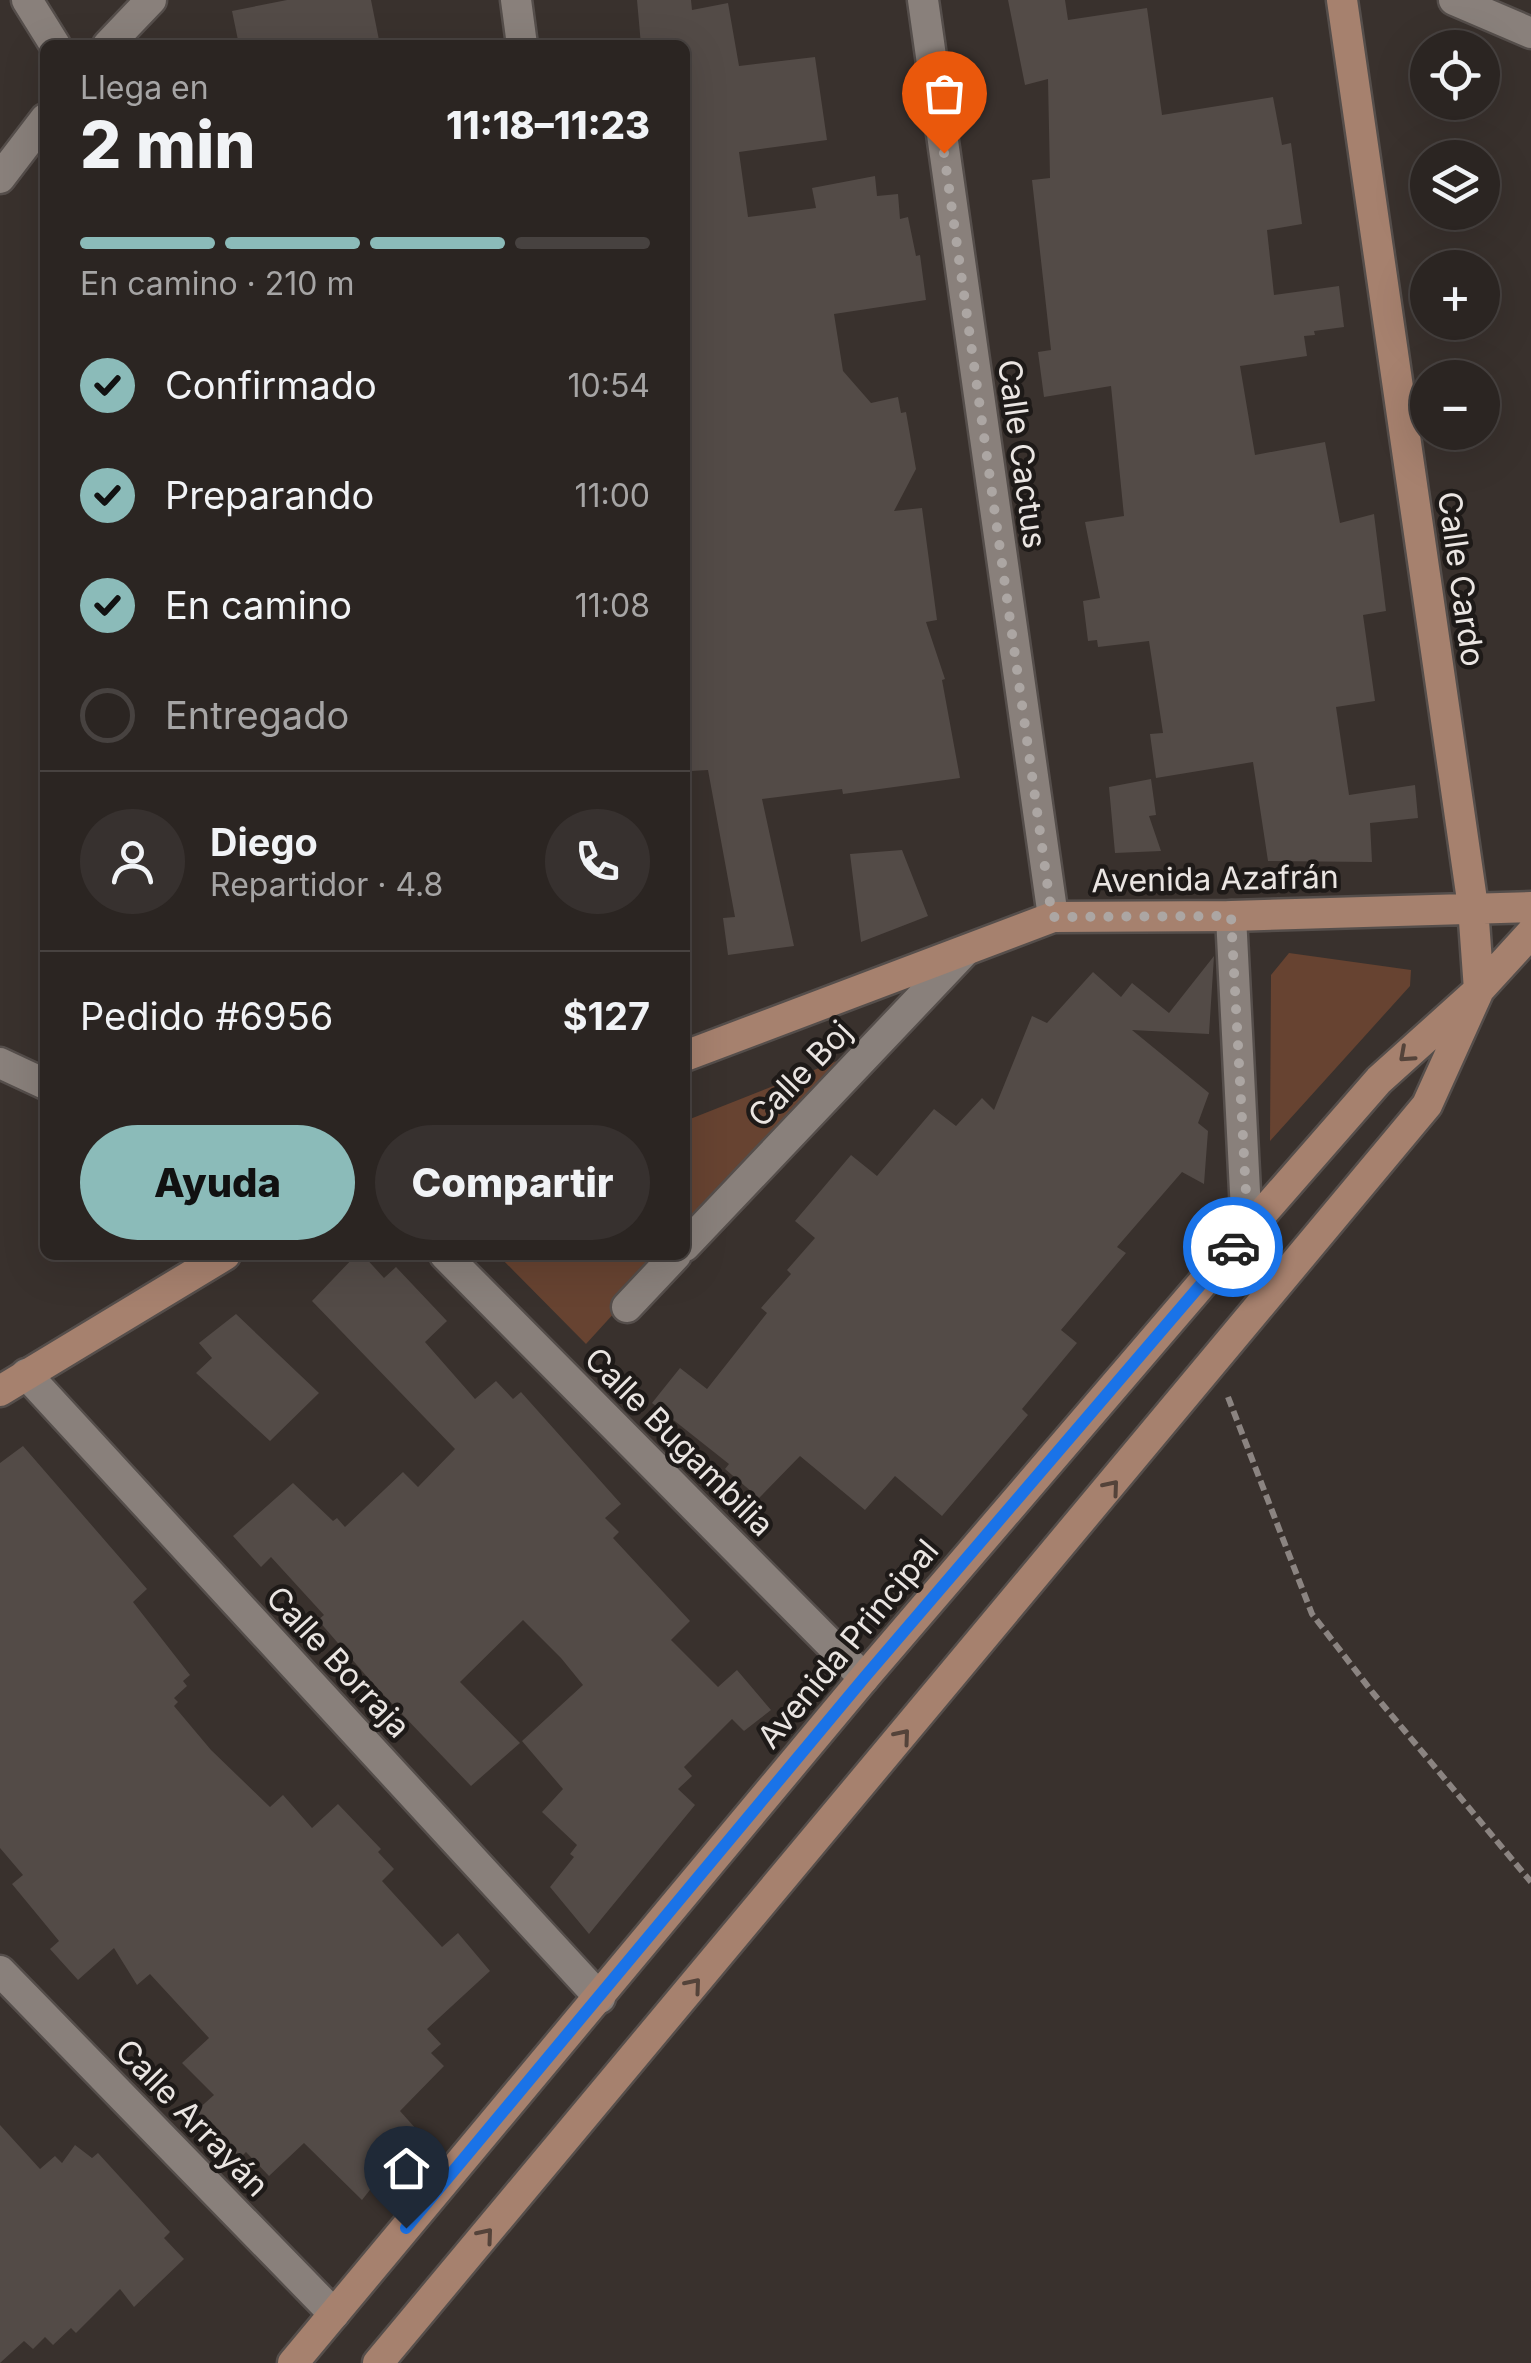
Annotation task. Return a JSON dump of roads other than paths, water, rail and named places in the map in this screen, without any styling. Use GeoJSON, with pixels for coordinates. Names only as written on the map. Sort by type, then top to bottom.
{"type":"FeatureCollection","features":[{"type":"Feature","properties":{"kind":"street"},"geometry":{"type":"LineString","coordinates":[[27,0],[52,40]]}},
{"type":"Feature","properties":{"kind":"street"},"geometry":{"type":"LineString","coordinates":[[113,40],[151,0]]}},
{"type":"Feature","properties":{"kind":"street"},"geometry":{"type":"LineString","coordinates":[[516,0],[521,40]]}},
{"type":"Feature","properties":{"kind":"street","name":"Calle Cactus"},"geometry":{"type":"LineString","coordinates":[[923,0],[1052,917]]}},
{"type":"Feature","properties":{"kind":"street","name":"Calle Cardo"},"geometry":{"type":"LineString","coordinates":[[1342,0],[1473,907],[1479,990]]}},
{"type":"Feature","properties":{"kind":"street"},"geometry":{"type":"LineString","coordinates":[[1454,0],[1531,33]]}},
{"type":"Feature","properties":{"kind":"street"},"geometry":{"type":"LineString","coordinates":[[0,178],[40,126]]}},
{"type":"Feature","properties":{"kind":"street","name":"Avenida Azafrán"},"geometry":{"type":"LineString","coordinates":[[690,1054],[1052,917],[1531,907]]}},
{"type":"Feature","properties":{"kind":"street"},"geometry":{"type":"LineString","coordinates":[[1231,916],[1248,1230]]}},
{"type":"Feature","properties":{"kind":"street","name":"Avenida Principal"},"geometry":{"type":"LineString","coordinates":[[292,2363],[864,1678],[1248,1230],[1378,1080],[1479,990],[1531,933]]}},
{"type":"Feature","properties":{"kind":"street","name":"Calle Boj"},"geometry":{"type":"LineString","coordinates":[[690,1241],[965,951]]}},
{"type":"Feature","properties":{"kind":"street","name":"Avenida Principal"},"geometry":{"type":"LineString","coordinates":[[378,2363],[1427,1105],[1479,990]]}},
{"type":"Feature","properties":{"kind":"street"},"geometry":{"type":"LineString","coordinates":[[0,1063],[40,1082]]}},
{"type":"Feature","properties":{"kind":"street"},"geometry":{"type":"LineString","coordinates":[[0,1392],[217,1260]]}},
{"type":"Feature","properties":{"kind":"street","name":"Calle Bugambilia"},"geometry":{"type":"LineString","coordinates":[[450,1260],[864,1678]]}},
{"type":"Feature","properties":{"kind":"street"},"geometry":{"type":"LineString","coordinates":[[626,1307],[671,1260]]}},
{"type":"Feature","properties":{"kind":"street","name":"Calle Borraja"},"geometry":{"type":"LineString","coordinates":[[26,1374],[600,1998]]}},
{"type":"Feature","properties":{"kind":"street","name":"Calle Arrayán"},"geometry":{"type":"LineString","coordinates":[[0,1970],[334,2314]]}}]}
